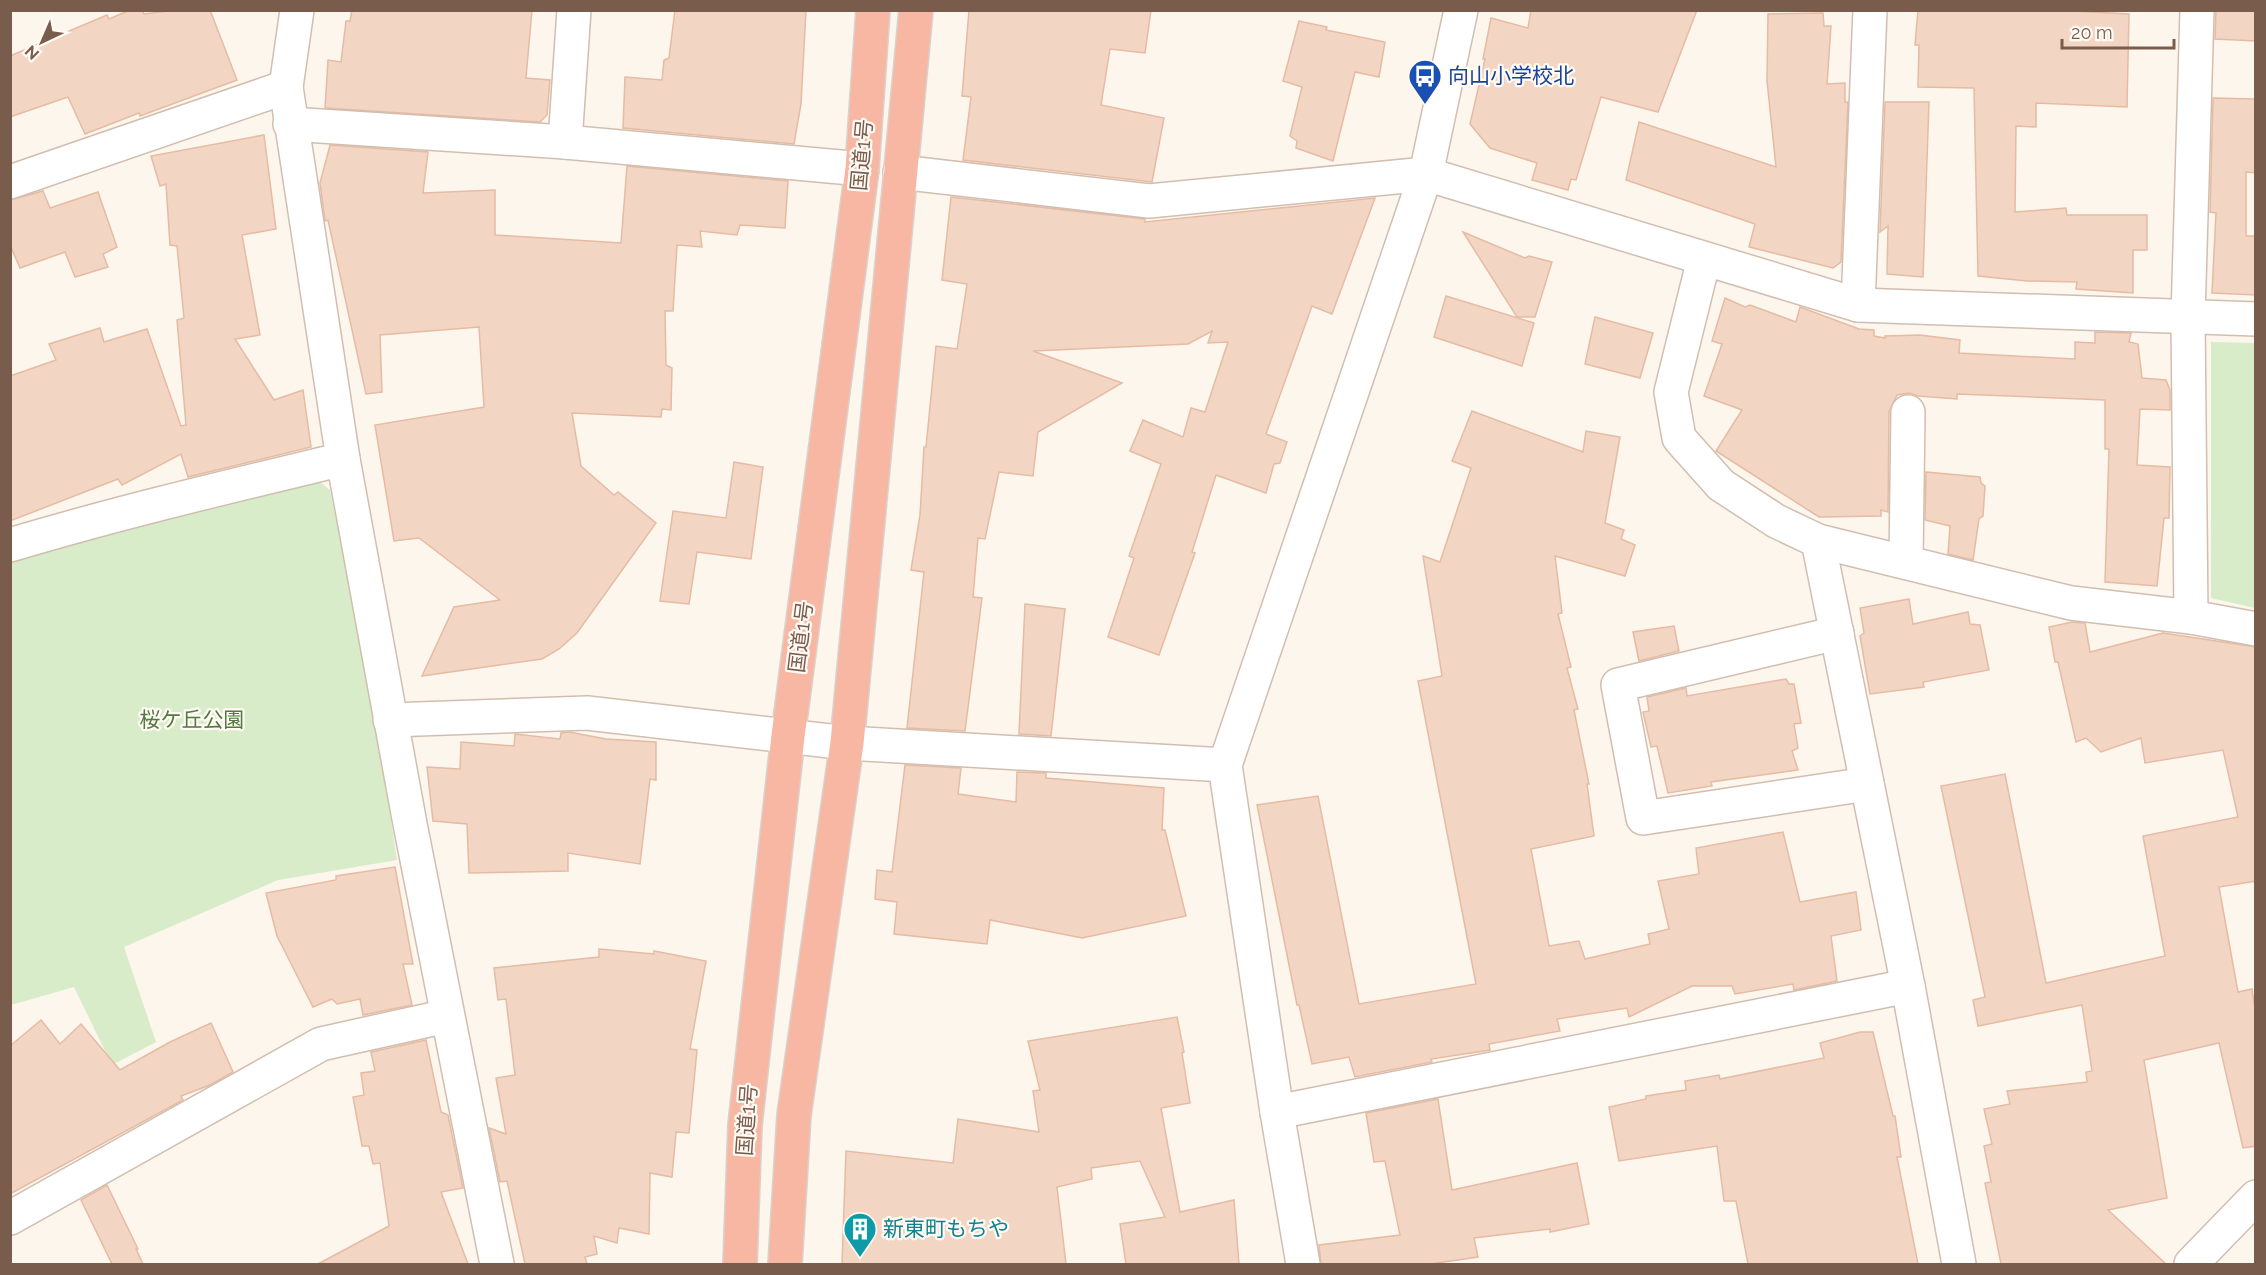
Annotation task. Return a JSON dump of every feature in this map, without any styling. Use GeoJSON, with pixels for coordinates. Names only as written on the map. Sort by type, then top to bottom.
{"type":"FeatureCollection","features":[{"type":"Feature","properties":{"kind":"highway","name":"国道1号"},"geometry":{"type":"LineString","coordinates":[[740,1264],[745,1125],[788,736],[861,169],[873,10]]}},
{"type":"Feature","properties":{"kind":"highway","name":"国道1号"},"geometry":{"type":"LineString","coordinates":[[785,1264],[794,1115],[846,743],[916,10]]}},
{"type":"Feature","properties":{"kind":"street"},"geometry":{"type":"LineString","coordinates":[[297,10],[286,87],[343,459],[390,720],[497,1264]]}},
{"type":"Feature","properties":{"kind":"street"},"geometry":{"type":"LineString","coordinates":[[565,142],[574,10]]}},
{"type":"Feature","properties":{"kind":"street"},"geometry":{"type":"LineString","coordinates":[[1303,1264],[1277,1112],[1225,765],[1426,174],[1461,10]]}},
{"type":"Feature","properties":{"kind":"street"},"geometry":{"type":"LineString","coordinates":[[1858,305],[1870,10]]}},
{"type":"Feature","properties":{"kind":"street"},"geometry":{"type":"LineString","coordinates":[[2191,617],[2188,316],[2197,10]]}},
{"type":"Feature","properties":{"kind":"street"},"geometry":{"type":"LineString","coordinates":[[10,182],[286,87]]}},
{"type":"Feature","properties":{"kind":"street"},"geometry":{"type":"LineString","coordinates":[[290,124],[565,142],[861,169]]}},
{"type":"Feature","properties":{"kind":"street"},"geometry":{"type":"LineString","coordinates":[[900,172],[1149,201],[1426,174],[1858,305],[2256,319]]}},
{"type":"Feature","properties":{"kind":"street"},"geometry":{"type":"LineString","coordinates":[[1704,259],[1671,392],[1679,438],[1721,485],[1776,521],[1818,541],[2071,603],[2191,617],[2256,629]]}},
{"type":"Feature","properties":{"kind":"street"},"geometry":{"type":"LineString","coordinates":[[1906,562],[1908,412]]}},
{"type":"Feature","properties":{"kind":"street"},"geometry":{"type":"LineString","coordinates":[[10,545],[182,497],[343,459]]}},
{"type":"Feature","properties":{"kind":"street"},"geometry":{"type":"LineString","coordinates":[[1818,541],[1908,986],[1959,1264]]}},
{"type":"Feature","properties":{"kind":"street"},"geometry":{"type":"LineString","coordinates":[[1837,633],[1618,685],[1643,818],[1867,784]]}},
{"type":"Feature","properties":{"kind":"street"},"geometry":{"type":"LineString","coordinates":[[390,720],[587,714],[846,743],[1225,765]]}},
{"type":"Feature","properties":{"kind":"street"},"geometry":{"type":"LineString","coordinates":[[1277,1112],[1908,986]]}},
{"type":"Feature","properties":{"kind":"street"},"geometry":{"type":"LineString","coordinates":[[10,1218],[321,1044],[447,1016]]}},
{"type":"Feature","properties":{"kind":"street"},"geometry":{"type":"LineString","coordinates":[[2191,1264],[2254,1209]]}},
{"type":"Feature","properties":{"kind":"green space"},"geometry":{"type":"Polygon","coordinates":[[[2211,342],[2255,343],[2255,608],[2211,598],[2211,342]]]}},
{"type":"Feature","properties":{"kind":"green space","name":"桜ケ丘公園"},"geometry":{"type":"Polygon","coordinates":[[[316,479],[330,490],[370,681],[397,860],[278,880],[124,947],[156,1042],[112,1065],[74,987],[11,1005],[11,562],[153,521],[316,479]]]}},
{"type":"Feature","properties":{"kind":"building"},"geometry":{"type":"Polygon","coordinates":[[[130,10],[142,10],[144,14],[176,10],[210,10],[237,80],[85,134],[68,97],[10,117],[10,56],[107,15],[109,19],[130,10]]]}},
{"type":"Feature","properties":{"kind":"building"},"geometry":{"type":"Polygon","coordinates":[[[352,10],[532,10],[526,78],[550,80],[547,115],[540,122],[325,108],[328,60],[341,62],[346,21],[350,21],[352,10]]]}},
{"type":"Feature","properties":{"kind":"building"},"geometry":{"type":"Polygon","coordinates":[[[675,10],[806,10],[801,104],[794,144],[623,128],[625,77],[662,80],[664,60],[669,58],[675,10]]]}},
{"type":"Feature","properties":{"kind":"building"},"geometry":{"type":"Polygon","coordinates":[[[969,10],[1151,10],[1145,53],[1110,49],[1101,105],[1164,118],[1152,182],[963,160],[971,97],[962,96],[969,10]]]}},
{"type":"Feature","properties":{"kind":"building"},"geometry":{"type":"Polygon","coordinates":[[[1531,10],[1697,10],[1658,112],[1601,97],[1576,180],[1571,179],[1568,190],[1532,180],[1537,163],[1490,148],[1470,124],[1485,59],[1483,59],[1491,18],[1528,28],[1531,10]]]}},
{"type":"Feature","properties":{"kind":"building"},"geometry":{"type":"Polygon","coordinates":[[[1918,10],[2054,10],[2129,14],[2127,107],[2036,103],[2036,127],[2016,126],[2015,212],[2066,208],[2067,215],[2147,215],[2147,250],[2133,250],[2133,293],[2076,289],[2077,282],[2027,281],[1978,276],[1974,88],[1918,87],[1919,45],[1915,45],[1918,10]]]}},
{"type":"Feature","properties":{"kind":"building"},"geometry":{"type":"Polygon","coordinates":[[[2216,10],[2256,10],[2256,41],[2215,39],[2216,10]]]}},
{"type":"Feature","properties":{"kind":"building"},"geometry":{"type":"Polygon","coordinates":[[[1823,13],[1824,26],[1831,26],[1827,84],[1845,83],[1845,102],[1848,102],[1841,262],[1833,268],[1749,247],[1755,224],[1626,180],[1639,122],[1776,167],[1767,81],[1768,14],[1823,13]]]}},
{"type":"Feature","properties":{"kind":"building"},"geometry":{"type":"Polygon","coordinates":[[[1299,21],[1327,27],[1326,30],[1385,42],[1379,77],[1355,72],[1333,161],[1296,148],[1297,141],[1290,136],[1302,87],[1283,81],[1299,21]]]}},
{"type":"Feature","properties":{"kind":"building"},"geometry":{"type":"Polygon","coordinates":[[[2213,98],[2256,99],[2256,173],[2246,172],[2246,236],[2256,236],[2256,295],[2212,293],[2216,213],[2210,212],[2213,98]]]}},
{"type":"Feature","properties":{"kind":"building"},"geometry":{"type":"Polygon","coordinates":[[[1885,102],[1929,102],[1923,277],[1887,274],[1888,226],[1880,232],[1885,102]]]}},
{"type":"Feature","properties":{"kind":"building"},"geometry":{"type":"Polygon","coordinates":[[[264,135],[276,229],[242,235],[260,335],[235,339],[274,400],[303,390],[311,447],[188,477],[181,454],[122,485],[118,479],[10,521],[10,376],[56,360],[49,344],[100,328],[104,342],[147,329],[181,426],[186,425],[177,320],[184,318],[177,246],[170,245],[166,184],[160,186],[151,156],[264,135]]]}},
{"type":"Feature","properties":{"kind":"building"},"geometry":{"type":"Polygon","coordinates":[[[330,145],[428,152],[423,193],[495,190],[495,235],[621,243],[627,166],[788,181],[785,228],[740,225],[737,235],[700,231],[702,247],[677,245],[673,311],[665,311],[666,365],[672,368],[671,410],[662,409],[661,417],[572,413],[581,466],[614,495],[618,492],[656,523],[577,633],[559,649],[542,659],[422,676],[454,607],[500,600],[419,538],[394,541],[375,425],[484,407],[479,327],[380,335],[382,392],[366,394],[328,220],[325,221],[320,183],[330,145]]]}},
{"type":"Feature","properties":{"kind":"building"},"geometry":{"type":"Polygon","coordinates":[[[43,191],[50,208],[98,192],[117,247],[103,254],[108,267],[75,277],[65,252],[20,268],[10,245],[10,200],[43,191]]]}},
{"type":"Feature","properties":{"kind":"building"},"geometry":{"type":"Polygon","coordinates":[[[951,197],[1145,219],[1145,222],[1375,198],[1332,314],[1312,306],[1266,434],[1287,442],[1280,463],[1274,464],[1266,493],[1216,475],[1192,552],[1195,553],[1159,655],[1108,637],[1134,558],[1129,556],[1161,464],[1130,451],[1143,420],[1183,437],[1191,408],[1205,412],[1228,342],[1208,343],[1212,331],[1188,344],[1033,351],[1122,383],[1038,432],[1033,476],[999,472],[985,539],[978,538],[973,597],[982,598],[965,731],[907,728],[924,572],[911,570],[920,515],[924,447],[926,447],[936,346],[957,349],[967,284],[942,280],[951,197]]]}},
{"type":"Feature","properties":{"kind":"building"},"geometry":{"type":"Polygon","coordinates":[[[1463,232],[1525,258],[1529,256],[1552,262],[1535,317],[1517,317],[1463,232]]]}},
{"type":"Feature","properties":{"kind":"building"},"geometry":{"type":"Polygon","coordinates":[[[1446,296],[1534,323],[1522,366],[1434,337],[1446,296]]]}},
{"type":"Feature","properties":{"kind":"building"},"geometry":{"type":"Polygon","coordinates":[[[1725,298],[1745,307],[1750,305],[1796,322],[1800,307],[1859,329],[1874,330],[1874,336],[1885,338],[1885,336],[1920,335],[1960,340],[1959,353],[2075,359],[2075,342],[2095,343],[2095,332],[2131,333],[2129,342],[2138,344],[2142,378],[2166,380],[2170,390],[2170,410],[2140,409],[2137,465],[2170,467],[2169,518],[2164,518],[2157,586],[2105,582],[2109,449],[2105,449],[2105,400],[1957,394],[1957,399],[1918,396],[1909,393],[1897,395],[1889,412],[1888,512],[1881,510],[1881,516],[1819,517],[1716,451],[1742,410],[1704,396],[1722,344],[1712,341],[1725,298]]]}},
{"type":"Feature","properties":{"kind":"building"},"geometry":{"type":"Polygon","coordinates":[[[1595,317],[1653,333],[1640,378],[1585,364],[1595,317]]]}},
{"type":"Feature","properties":{"kind":"building"},"geometry":{"type":"Polygon","coordinates":[[[1472,411],[1583,452],[1586,431],[1620,437],[1605,523],[1624,530],[1621,539],[1635,545],[1625,576],[1555,556],[1562,613],[1558,614],[1571,667],[1567,668],[1578,709],[1574,710],[1589,784],[1587,784],[1594,836],[1531,849],[1549,946],[1579,941],[1585,959],[1650,944],[1648,934],[1669,929],[1658,881],[1699,874],[1696,848],[1783,832],[1800,902],[1856,892],[1861,930],[1831,936],[1837,981],[1794,990],[1793,984],[1735,994],[1732,986],[1692,986],[1629,1017],[1627,1008],[1557,1019],[1560,1031],[1489,1044],[1490,1050],[1431,1059],[1432,1062],[1355,1077],[1349,1057],[1312,1064],[1299,1005],[1297,1005],[1257,805],[1318,796],[1359,1004],[1476,984],[1418,681],[1442,676],[1423,556],[1440,562],[1471,468],[1452,461],[1472,411]]]}},
{"type":"Feature","properties":{"kind":"building"},"geometry":{"type":"Polygon","coordinates":[[[734,462],[763,467],[751,559],[697,552],[689,604],[660,601],[673,511],[726,518],[734,462]]]}},
{"type":"Feature","properties":{"kind":"building"},"geometry":{"type":"Polygon","coordinates":[[[1926,472],[1980,477],[1981,483],[1985,486],[1983,516],[1979,519],[1973,560],[1948,554],[1950,526],[1925,520],[1926,472]]]}},
{"type":"Feature","properties":{"kind":"building"},"geometry":{"type":"Polygon","coordinates":[[[1909,599],[1913,624],[1968,612],[1970,624],[1980,625],[1989,670],[1923,682],[1924,687],[1870,694],[1860,636],[1864,633],[1860,608],[1909,599]]]}},
{"type":"Feature","properties":{"kind":"building"},"geometry":{"type":"Polygon","coordinates":[[[1025,604],[1065,609],[1051,736],[1019,734],[1025,604]]]}},
{"type":"Feature","properties":{"kind":"building"},"geometry":{"type":"Polygon","coordinates":[[[2072,622],[2085,623],[2090,652],[2163,633],[2256,647],[2256,881],[2219,887],[2238,992],[2252,989],[2256,1016],[2256,1146],[2243,1148],[2219,1043],[2144,1060],[2167,1198],[2108,1210],[2166,1264],[2001,1264],[1985,1183],[1991,1182],[1984,1146],[1992,1144],[1984,1109],[2010,1104],[2007,1091],[2087,1082],[2086,1072],[2092,1071],[2082,1005],[1978,1026],[1973,1000],[1985,997],[1941,786],[2005,774],[2046,983],[2165,956],[2143,836],[2238,817],[2223,750],[2145,763],[2141,738],[2101,752],[2086,738],[2076,742],[2058,662],[2055,662],[2049,627],[2072,622]]]}},
{"type":"Feature","properties":{"kind":"building"},"geometry":{"type":"Polygon","coordinates":[[[1674,626],[1679,651],[1639,661],[1633,632],[1674,626]]]}},
{"type":"Feature","properties":{"kind":"building"},"geometry":{"type":"Polygon","coordinates":[[[1786,679],[1789,684],[1794,684],[1801,723],[1794,724],[1798,748],[1792,751],[1798,770],[1711,782],[1712,786],[1668,793],[1657,746],[1651,747],[1643,712],[1649,711],[1647,697],[1686,688],[1687,696],[1786,679]]]}},
{"type":"Feature","properties":{"kind":"building"},"geometry":{"type":"Polygon","coordinates":[[[569,732],[606,739],[656,742],[656,780],[650,779],[640,864],[568,853],[568,871],[469,873],[467,824],[433,821],[427,767],[460,769],[461,742],[514,746],[515,734],[560,739],[561,733],[569,732]]]}},
{"type":"Feature","properties":{"kind":"building"},"geometry":{"type":"Polygon","coordinates":[[[905,765],[961,768],[958,794],[1016,802],[1017,772],[1046,773],[1046,778],[1164,788],[1162,830],[1165,830],[1186,916],[1082,938],[990,920],[987,944],[894,934],[897,902],[875,899],[877,870],[892,872],[905,765]]]}},
{"type":"Feature","properties":{"kind":"building"},"geometry":{"type":"Polygon","coordinates":[[[395,867],[413,964],[403,964],[412,1005],[363,1015],[360,999],[337,1004],[332,999],[313,1007],[277,936],[266,893],[336,880],[336,876],[395,867]]]}},
{"type":"Feature","properties":{"kind":"building"},"geometry":{"type":"Polygon","coordinates":[[[599,949],[654,954],[654,951],[706,961],[690,1049],[697,1050],[689,1133],[676,1132],[672,1177],[650,1173],[649,1234],[619,1228],[617,1243],[594,1236],[597,1254],[585,1257],[587,1264],[525,1264],[507,1181],[500,1182],[489,1128],[506,1134],[496,1078],[515,1075],[506,999],[498,1000],[494,968],[599,957],[599,949]]]}},
{"type":"Feature","properties":{"kind":"building"},"geometry":{"type":"Polygon","coordinates":[[[1177,1017],[1190,1103],[1161,1108],[1180,1212],[1234,1200],[1239,1264],[1126,1264],[1120,1224],[1165,1217],[1140,1161],[1091,1168],[1092,1179],[1057,1187],[1066,1264],[842,1264],[846,1151],[953,1163],[958,1119],[1039,1132],[1033,1091],[1040,1090],[1028,1041],[1177,1017]]]}},
{"type":"Feature","properties":{"kind":"building"},"geometry":{"type":"Polygon","coordinates":[[[41,1020],[60,1044],[81,1024],[120,1070],[170,1042],[211,1023],[233,1072],[210,1085],[181,1096],[183,1100],[10,1194],[10,1046],[41,1020]]]}},
{"type":"Feature","properties":{"kind":"building"},"geometry":{"type":"Polygon","coordinates":[[[1860,1032],[1873,1032],[1893,1116],[1895,1116],[1901,1157],[1897,1157],[1918,1264],[1748,1264],[1736,1201],[1724,1201],[1717,1146],[1619,1161],[1609,1107],[1646,1099],[1646,1096],[1686,1090],[1685,1081],[1719,1075],[1720,1079],[1824,1058],[1820,1043],[1860,1032]]]}},
{"type":"Feature","properties":{"kind":"building"},"geometry":{"type":"Polygon","coordinates":[[[426,1040],[441,1112],[448,1115],[463,1188],[441,1192],[468,1264],[318,1264],[389,1226],[380,1163],[373,1164],[369,1146],[362,1146],[353,1097],[364,1095],[361,1073],[375,1071],[371,1052],[426,1040]]]}},
{"type":"Feature","properties":{"kind":"building"},"geometry":{"type":"Polygon","coordinates":[[[1438,1099],[1452,1190],[1577,1163],[1589,1224],[1550,1232],[1550,1229],[1474,1238],[1478,1257],[1430,1264],[1321,1264],[1319,1245],[1400,1235],[1385,1161],[1374,1162],[1366,1113],[1438,1099]]]}},
{"type":"Feature","properties":{"kind":"building"},"geometry":{"type":"Polygon","coordinates":[[[107,1185],[143,1264],[112,1264],[81,1200],[107,1185]]]}},
{"type":"Feature","properties":{"kind":"place","name":"向山小学校北"},"geometry":{"type":"Point","coordinates":[1425,105]}},
{"type":"Feature","properties":{"kind":"place","name":"新東町もちや"},"geometry":{"type":"Point","coordinates":[860,1258]}}]}
